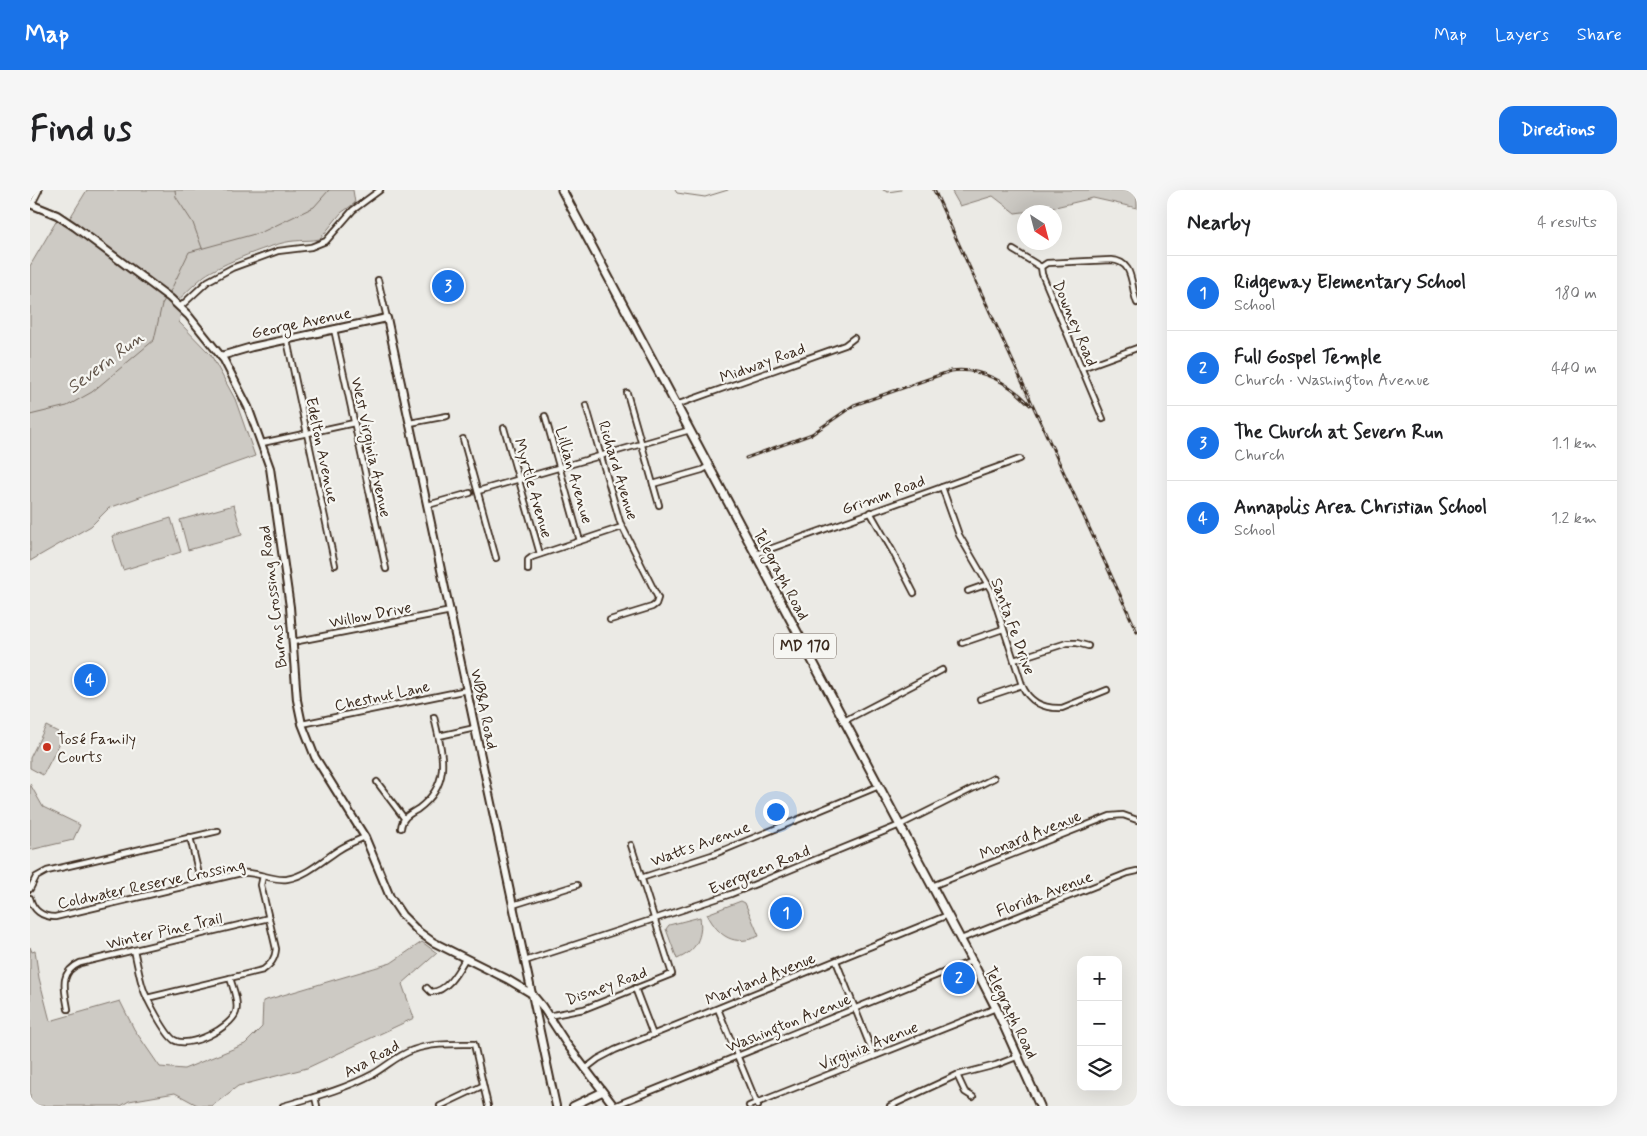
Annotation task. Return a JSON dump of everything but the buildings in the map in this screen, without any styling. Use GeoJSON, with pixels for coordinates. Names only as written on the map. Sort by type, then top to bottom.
{"type":"FeatureCollection","features":[{"type":"Feature","properties":{"kind":"main road","name":"Telegraph Road"},"geometry":{"type":"LineString","coordinates":[[562,190],[961,939],[1019,1056],[1038,1105]]}},
{"type":"Feature","properties":{"kind":"street"},"geometry":{"type":"LineString","coordinates":[[31,204],[39,190]]}},
{"type":"Feature","properties":{"kind":"street"},"geometry":{"type":"LineString","coordinates":[[180,307],[208,281],[232,268],[278,251],[310,247],[326,241],[353,210],[380,190]]}},
{"type":"Feature","properties":{"kind":"street","name":"Burns Crossing Road"},"geometry":{"type":"LineString","coordinates":[[31,204],[57,216],[74,227],[180,307],[221,356],[243,395],[262,443],[272,479],[293,642],[297,700],[302,724],[319,763],[364,837],[390,896],[402,915],[426,938],[517,984],[532,994]]}},
{"type":"Feature","properties":{"kind":"street","name":"Downey Road"},"geometry":{"type":"LineString","coordinates":[[1013,250],[1041,267],[1042,274],[1103,419]]}},
{"type":"Feature","properties":{"kind":"street"},"geometry":{"type":"LineString","coordinates":[[1041,267],[1046,263],[1121,261],[1128,268],[1137,303]]}},
{"type":"Feature","properties":{"kind":"street"},"geometry":{"type":"LineString","coordinates":[[378,280],[387,318]]}},
{"type":"Feature","properties":{"kind":"street","name":"George Avenue"},"geometry":{"type":"LineString","coordinates":[[221,356],[242,349],[387,318]]}},
{"type":"Feature","properties":{"kind":"street","name":"WB&A Road"},"geometry":{"type":"LineString","coordinates":[[387,318],[556,1106]]}},
{"type":"Feature","properties":{"kind":"street","name":"West Virginia Avenue"},"geometry":{"type":"LineString","coordinates":[[334,330],[386,569]]}},
{"type":"Feature","properties":{"kind":"street","name":"Midway Road"},"geometry":{"type":"LineString","coordinates":[[676,405],[846,345],[854,338]]}},
{"type":"Feature","properties":{"kind":"street","name":"Edelton Avenue"},"geometry":{"type":"LineString","coordinates":[[287,340],[335,565]]}},
{"type":"Feature","properties":{"kind":"street"},"geometry":{"type":"LineString","coordinates":[[1082,368],[1137,348]]}},
{"type":"Feature","properties":{"kind":"street"},"geometry":{"type":"LineString","coordinates":[[627,393],[659,505]]}},
{"type":"Feature","properties":{"kind":"street","name":"Richard Avenue"},"geometry":{"type":"LineString","coordinates":[[586,405],[622,527],[657,593],[658,599],[656,604],[650,608],[610,620]]}},
{"type":"Feature","properties":{"kind":"street"},"geometry":{"type":"LineString","coordinates":[[410,423],[447,416]]}},
{"type":"Feature","properties":{"kind":"street","name":"Lillian Avenue"},"geometry":{"type":"LineString","coordinates":[[545,416],[580,541]]}},
{"type":"Feature","properties":{"kind":"street"},"geometry":{"type":"LineString","coordinates":[[262,443],[354,423]]}},
{"type":"Feature","properties":{"kind":"street","name":"Myrtle Avenue"},"geometry":{"type":"LineString","coordinates":[[504,428],[540,554]]}},
{"type":"Feature","properties":{"kind":"street"},"geometry":{"type":"LineString","coordinates":[[478,491],[690,430]]}},
{"type":"Feature","properties":{"kind":"street"},"geometry":{"type":"LineString","coordinates":[[463,439],[496,558]]}},
{"type":"Feature","properties":{"kind":"street","name":"Grimm Road"},"geometry":{"type":"LineString","coordinates":[[756,554],[942,486],[1020,460]]}},
{"type":"Feature","properties":{"kind":"street"},"geometry":{"type":"LineString","coordinates":[[653,484],[702,470],[709,466]]}},
{"type":"Feature","properties":{"kind":"street","name":"Santa Fe Drive"},"geometry":{"type":"LineString","coordinates":[[942,486],[959,535],[988,584],[1022,685],[1033,701],[1048,708],[1062,708],[1107,690]]}},
{"type":"Feature","properties":{"kind":"street"},"geometry":{"type":"LineString","coordinates":[[428,505],[470,493]]}},
{"type":"Feature","properties":{"kind":"street"},"geometry":{"type":"LineString","coordinates":[[870,512],[914,593]]}},
{"type":"Feature","properties":{"kind":"street"},"geometry":{"type":"LineString","coordinates":[[528,570],[528,559],[622,527]]}},
{"type":"Feature","properties":{"kind":"street"},"geometry":{"type":"LineString","coordinates":[[968,591],[988,584]]}},
{"type":"Feature","properties":{"kind":"street","name":"Willow Drive"},"geometry":{"type":"LineString","coordinates":[[293,642],[451,611]]}},
{"type":"Feature","properties":{"kind":"street"},"geometry":{"type":"LineString","coordinates":[[962,643],[1003,629]]}},
{"type":"Feature","properties":{"kind":"street"},"geometry":{"type":"LineString","coordinates":[[1014,660],[1067,643],[1088,646]]}},
{"type":"Feature","properties":{"kind":"street"},"geometry":{"type":"LineString","coordinates":[[844,721],[942,670]]}},
{"type":"Feature","properties":{"kind":"street"},"geometry":{"type":"LineString","coordinates":[[980,699],[1022,685]]}},
{"type":"Feature","properties":{"kind":"street","name":"Chestnut Lane"},"geometry":{"type":"LineString","coordinates":[[302,724],[467,690]]}},
{"type":"Feature","properties":{"kind":"street"},"geometry":{"type":"LineString","coordinates":[[401,828],[404,818],[427,801],[433,794],[439,785],[443,773],[439,736],[434,717]]}},
{"type":"Feature","properties":{"kind":"street"},"geometry":{"type":"LineString","coordinates":[[439,736],[475,728]]}},
{"type":"Feature","properties":{"kind":"street","name":"Evergreen Road"},"geometry":{"type":"LineString","coordinates":[[525,961],[717,900],[900,825],[994,778]]}},
{"type":"Feature","properties":{"kind":"street"},"geometry":{"type":"LineString","coordinates":[[377,782],[404,818]]}},
{"type":"Feature","properties":{"kind":"street","name":"Watts Avenue"},"geometry":{"type":"LineString","coordinates":[[641,878],[712,855],[879,786]]}},
{"type":"Feature","properties":{"kind":"street","name":"Monard Avenue"},"geometry":{"type":"LineString","coordinates":[[932,886],[1110,816],[1123,815],[1137,820]]}},
{"type":"Feature","properties":{"kind":"street","name":"Coldwater Reserve Crossing"},"geometry":{"type":"LineString","coordinates":[[30,889],[36,877],[47,871],[218,831]]}},
{"type":"Feature","properties":{"kind":"street"},"geometry":{"type":"LineString","coordinates":[[190,837],[201,883]]}},
{"type":"Feature","properties":{"kind":"street","name":"Coldwater Reserve Crossing"},"geometry":{"type":"LineString","coordinates":[[30,898],[34,908],[41,914],[55,918],[248,872],[279,879],[299,875],[364,837]]}},
{"type":"Feature","properties":{"kind":"street"},"geometry":{"type":"LineString","coordinates":[[631,845],[655,920]]}},
{"type":"Feature","properties":{"kind":"street","name":"Florida Avenue"},"geometry":{"type":"LineString","coordinates":[[961,939],[1137,871]]}},
{"type":"Feature","properties":{"kind":"street"},"geometry":{"type":"LineString","coordinates":[[148,998],[263,970],[273,961],[276,949],[261,884],[263,876]]}},
{"type":"Feature","properties":{"kind":"street"},"geometry":{"type":"LineString","coordinates":[[513,905],[577,886]]}},
{"type":"Feature","properties":{"kind":"street","name":"Maryland Avenue"},"geometry":{"type":"LineString","coordinates":[[585,1069],[606,1055],[653,1035],[948,915]]}},
{"type":"Feature","properties":{"kind":"street","name":"Winter Pine Trail"},"geometry":{"type":"LineString","coordinates":[[68,1009],[64,983],[67,971],[80,963],[269,918]]}},
{"type":"Feature","properties":{"kind":"street","name":"Disney Road"},"geometry":{"type":"LineString","coordinates":[[548,1016],[577,1012],[672,974],[655,920]]}},
{"type":"Feature","properties":{"kind":"street"},"geometry":{"type":"LineString","coordinates":[[134,950],[143,988],[170,1036],[179,1042],[194,1042],[224,1027],[233,1018],[236,1007],[230,978]]}},
{"type":"Feature","properties":{"kind":"street"},"geometry":{"type":"LineString","coordinates":[[427,988],[431,992],[440,990],[455,977],[465,959]]}},
{"type":"Feature","properties":{"kind":"street"},"geometry":{"type":"LineString","coordinates":[[836,961],[874,1056]]}},
{"type":"Feature","properties":{"kind":"street","name":"Washington Avenue"},"geometry":{"type":"LineString","coordinates":[[614,1106],[972,961]]}},
{"type":"Feature","properties":{"kind":"street"},"geometry":{"type":"LineString","coordinates":[[634,988],[653,1035]]}},
{"type":"Feature","properties":{"kind":"street"},"geometry":{"type":"LineString","coordinates":[[532,994],[560,1035],[614,1106]]}},
{"type":"Feature","properties":{"kind":"street","name":"Virginia Avenue"},"geometry":{"type":"LineString","coordinates":[[749,1106],[996,1008]]}},
{"type":"Feature","properties":{"kind":"street"},"geometry":{"type":"LineString","coordinates":[[718,1009],[757,1104]]}},
{"type":"Feature","properties":{"kind":"street","name":"Ava Road"},"geometry":{"type":"LineString","coordinates":[[283,1106],[340,1089],[374,1073],[400,1055],[414,1049],[433,1045],[474,1044],[482,1086]]}},
{"type":"Feature","properties":{"kind":"street"},"geometry":{"type":"LineString","coordinates":[[893,1105],[957,1075],[996,1066],[1019,1056]]}},
{"type":"Feature","properties":{"kind":"street"},"geometry":{"type":"LineString","coordinates":[[957,1075],[966,1092],[973,1097]]}},
{"type":"Feature","properties":{"kind":"street"},"geometry":{"type":"LineString","coordinates":[[440,1106],[482,1086],[488,1106]]}},
{"type":"Feature","properties":{"kind":"street"},"geometry":{"type":"LineString","coordinates":[[573,1106],[602,1092]]}},
{"type":"Feature","properties":{"kind":"street"},"geometry":{"type":"LineString","coordinates":[[315,1097],[318,1106]]}},
{"type":"Feature","properties":{"kind":"shaded area"},"geometry":{"type":"Polygon","coordinates":[[[87,190],[353,190],[355,203],[341,213],[320,239],[285,242],[234,260],[204,276],[173,305],[181,311],[179,322],[211,355],[235,399],[255,456],[109,508],[91,526],[30,561],[30,266],[57,220],[65,226],[87,190]]]}},
{"type":"Feature","properties":{"kind":"shaded area"},"geometry":{"type":"Polygon","coordinates":[[[951,190],[1137,190],[1137,208],[1093,198],[1062,205],[1017,205],[1017,213],[1015,213],[993,196],[960,206],[951,190]]]}},
{"type":"Feature","properties":{"kind":"shaded area"},"geometry":{"type":"Polygon","coordinates":[[[234,505],[242,535],[188,550],[180,520],[234,505]]]}},
{"type":"Feature","properties":{"kind":"shaded area"},"geometry":{"type":"Polygon","coordinates":[[[171,518],[181,552],[123,570],[112,536],[171,518]]]}},
{"type":"Feature","properties":{"kind":"shaded area","name":"Tosé Family Courts"},"geometry":{"type":"Polygon","coordinates":[[[46,726],[64,735],[43,775],[30,768],[30,758],[46,726]]]}},
{"type":"Feature","properties":{"kind":"shaded area"},"geometry":{"type":"Polygon","coordinates":[[[30,784],[43,807],[80,825],[73,840],[30,850],[30,784]]]}},
{"type":"Feature","properties":{"kind":"shaded area"},"geometry":{"type":"Polygon","coordinates":[[[741,901],[745,903],[759,936],[735,940],[722,934],[707,914],[741,901]]]}},
{"type":"Feature","properties":{"kind":"shaded area"},"geometry":{"type":"Polygon","coordinates":[[[700,917],[701,924],[697,942],[689,952],[677,959],[666,929],[669,925],[700,917]]]}},
{"type":"Feature","properties":{"kind":"shaded area"},"geometry":{"type":"Polygon","coordinates":[[[422,942],[437,953],[402,984],[414,1018],[307,1068],[238,1086],[212,1106],[199,1106],[175,1093],[129,1101],[121,1106],[30,1106],[30,947],[32,952],[35,951],[39,978],[50,1021],[120,1001],[134,1029],[160,1067],[184,1069],[245,1044],[262,1027],[263,1001],[391,963],[422,942]]]}},
{"type":"Feature","properties":{"kind":"waterway"},"geometry":{"type":"LineString","coordinates":[[175,190],[176,197],[193,223],[202,248]]}},
{"type":"Feature","properties":{"kind":"waterway","name":"Severn Run"},"geometry":{"type":"LineString","coordinates":[[170,292],[189,252],[262,232],[314,207],[329,190]]}},
{"type":"Feature","properties":{"kind":"waterway"},"geometry":{"type":"LineString","coordinates":[[675,190],[677,193],[705,197],[728,190]]}},
{"type":"Feature","properties":{"kind":"waterway"},"geometry":{"type":"LineString","coordinates":[[883,190],[888,192],[901,190]]}},
{"type":"Feature","properties":{"kind":"waterway","name":"Severn Run"},"geometry":{"type":"LineString","coordinates":[[30,415],[67,406],[92,392],[154,340],[162,304],[165,299]]}},
{"type":"Feature","properties":{"kind":"railway"},"geometry":{"type":"LineString","coordinates":[[934,190],[1137,632]]}},
{"type":"Feature","properties":{"kind":"railway"},"geometry":{"type":"LineString","coordinates":[[746,458],[812,434],[854,405],[951,371],[962,370],[994,378],[1013,390],[1030,405]]}},
{"type":"Feature","properties":{"kind":"place","name":"The Church at Severn Run"},"geometry":{"type":"Point","coordinates":[448,286]}},
{"type":"Feature","properties":{"kind":"place","name":"Annapolis Area Christian School"},"geometry":{"type":"Point","coordinates":[90,680]}},
{"type":"Feature","properties":{"kind":"place","name":"Tosé Family Courts"},"geometry":{"type":"Point","coordinates":[47,747]}},
{"type":"Feature","properties":{"kind":"place","name":"Ridgeway Elementary School"},"geometry":{"type":"Point","coordinates":[786,913]}},
{"type":"Feature","properties":{"kind":"place","name":"Full Gospel Temple"},"geometry":{"type":"Point","coordinates":[959,978]}}]}
